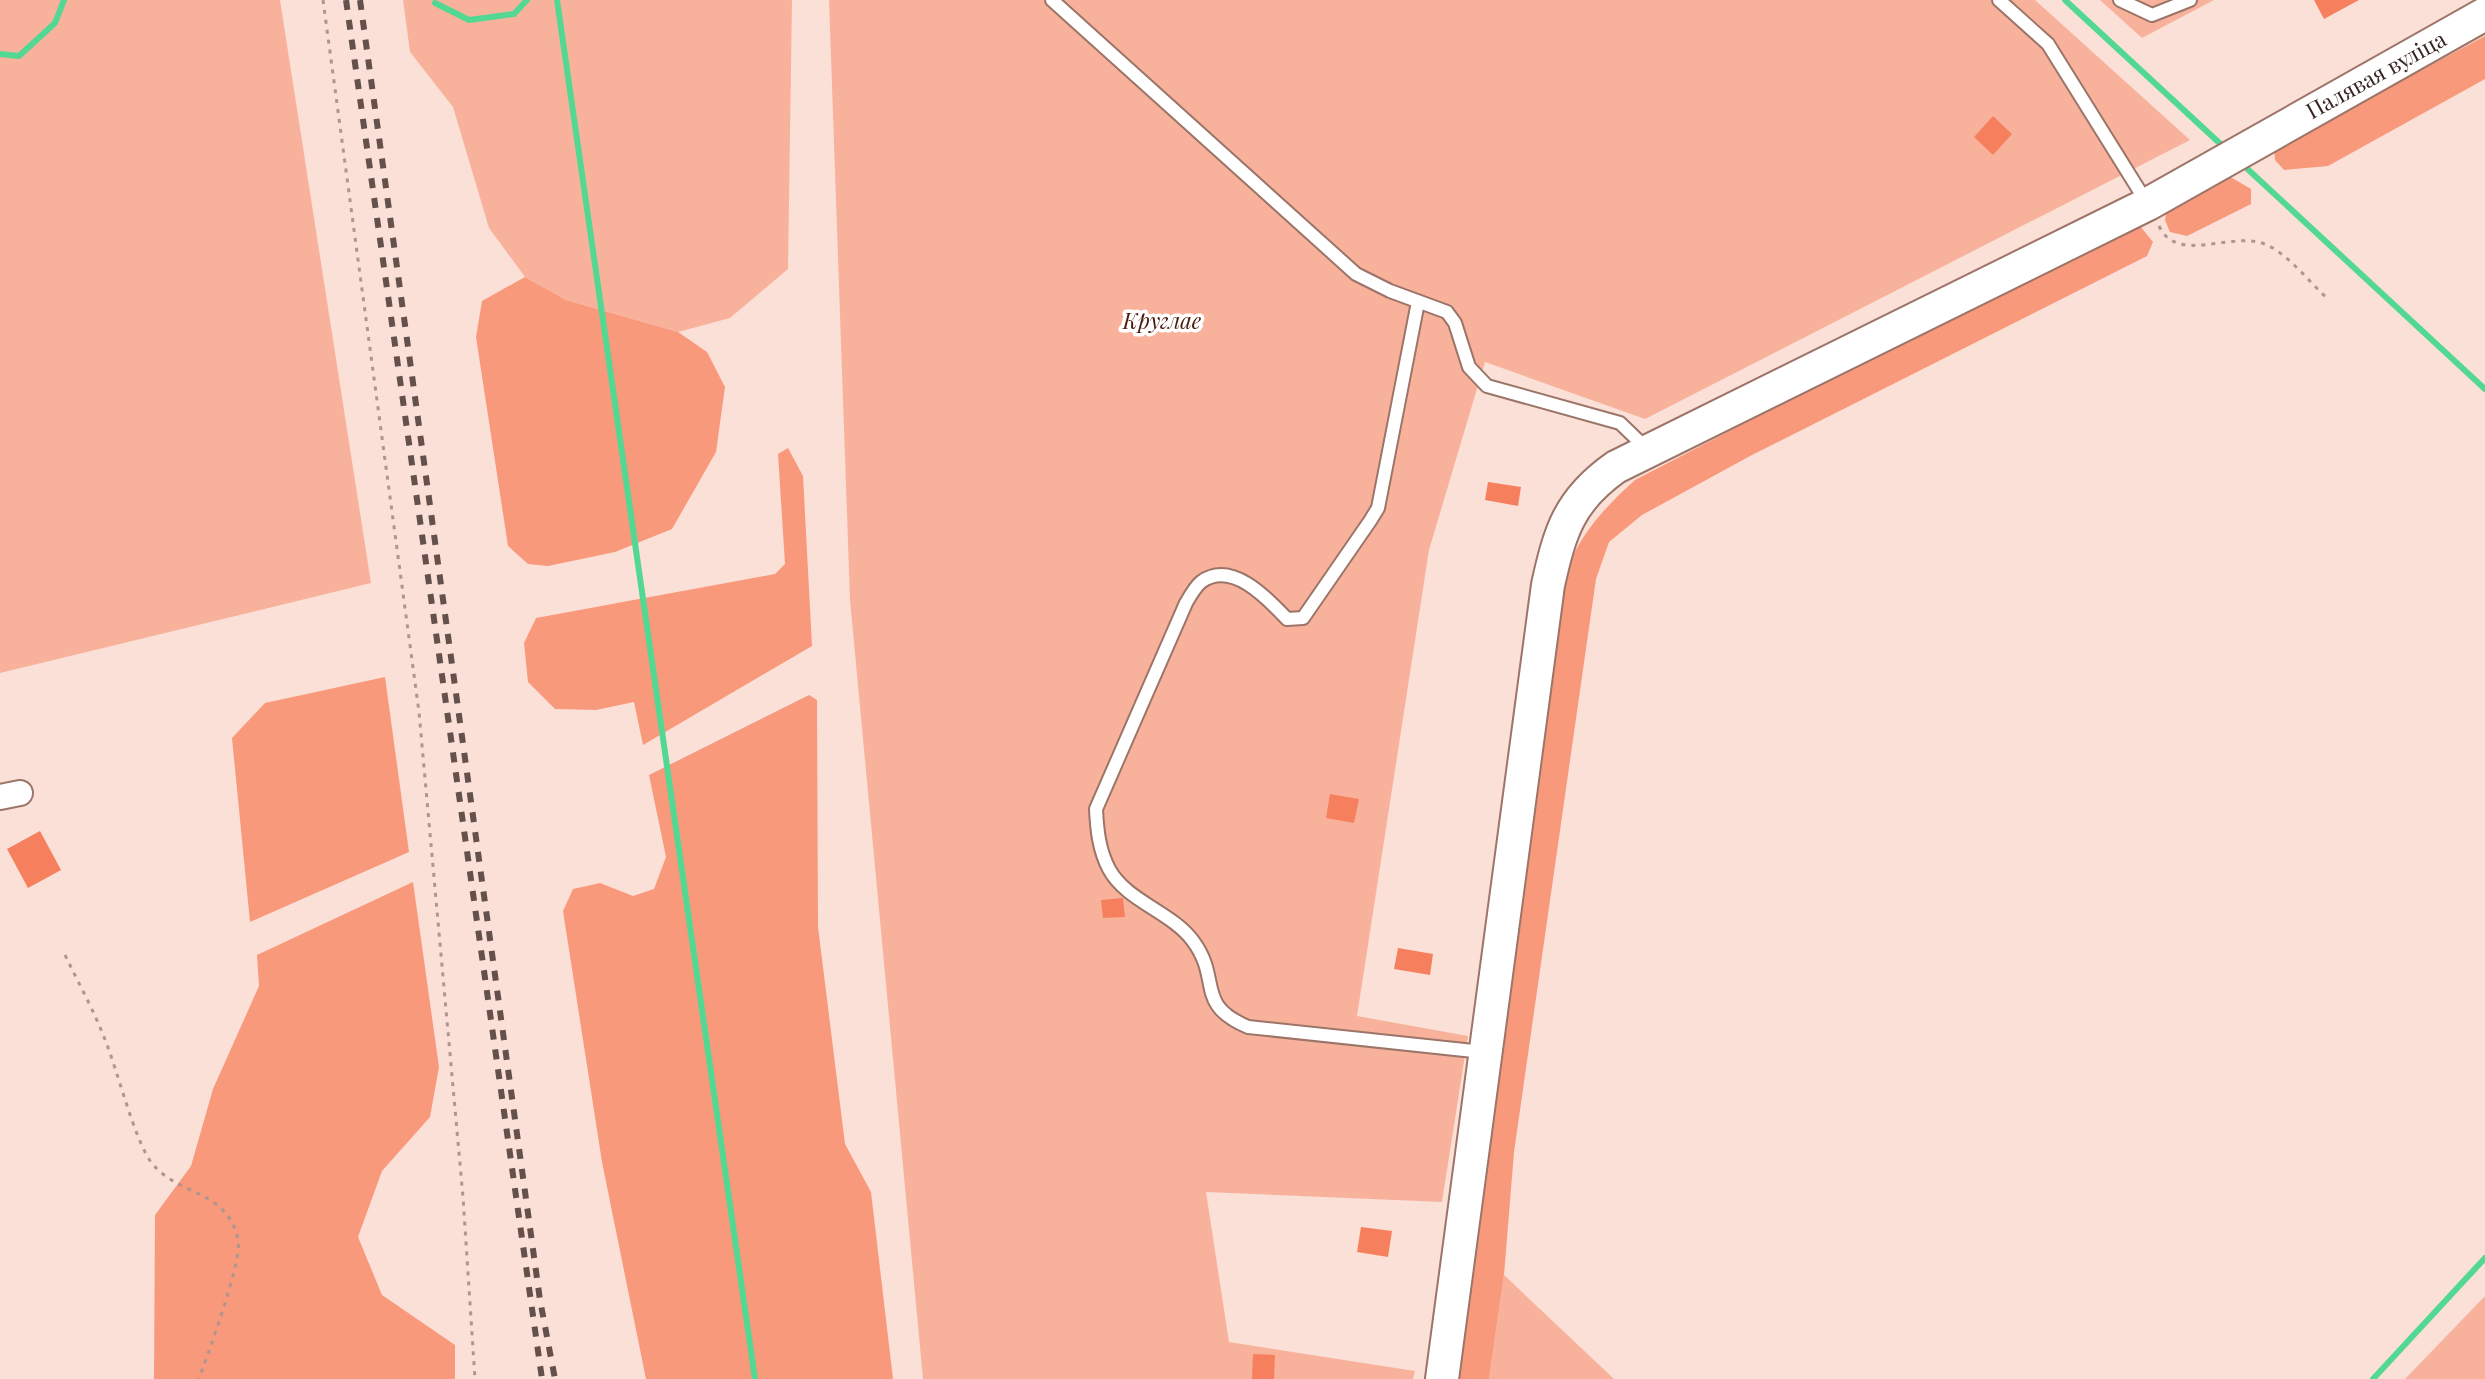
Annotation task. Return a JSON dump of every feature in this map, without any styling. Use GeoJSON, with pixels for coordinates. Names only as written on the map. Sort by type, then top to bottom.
{"type":"FeatureCollection","features":[{"type":"Feature","properties":{"kind":"street","name":"Палявая вуліца"},"geometry":{"type":"LineString","coordinates":[[1442,1379],[1548,585],[1559,534],[1590,485],[1616,467],[2148,204],[2485,14]]}},
{"type":"Feature","properties":{"kind":"lane"},"geometry":{"type":"LineString","coordinates":[[1052,0],[1356,274],[1447,312],[1455,323],[1469,367],[1487,386],[1620,423],[1649,451]]}},
{"type":"Feature","properties":{"kind":"lane"},"geometry":{"type":"LineString","coordinates":[[1999,0],[2048,44],[2148,204]]}},
{"type":"Feature","properties":{"kind":"lane"},"geometry":{"type":"LineString","coordinates":[[2120,0],[2152,15],[2190,0]]}},
{"type":"Feature","properties":{"kind":"lane"},"geometry":{"type":"LineString","coordinates":[[1418,302],[1378,508],[1303,618],[1287,619],[1258,588],[1238,580],[1214,576],[1200,583],[1186,603],[1096,809],[1097,837],[1110,871],[1191,937],[1209,964],[1212,1000],[1227,1018],[1248,1027],[1487,1053]]}},
{"type":"Feature","properties":{"kind":"path"},"geometry":{"type":"LineString","coordinates":[[323,0],[419,712],[463,1197],[475,1379]]}},
{"type":"Feature","properties":{"kind":"path"},"geometry":{"type":"LineString","coordinates":[[2148,204],[2165,238],[2191,246],[2248,240],[2269,246],[2328,299]]}},
{"type":"Feature","properties":{"kind":"path"},"geometry":{"type":"LineString","coordinates":[[65,955],[104,1035],[148,1158],[164,1178],[215,1200],[232,1222],[239,1242],[237,1263],[199,1379]]}},
{"type":"Feature","properties":{"kind":"green space"},"geometry":{"type":"Polygon","coordinates":[[[0,0],[280,0],[371,583],[0,673],[0,0]]]}},
{"type":"Feature","properties":{"kind":"green space"},"geometry":{"type":"Polygon","coordinates":[[[403,0],[792,0],[788,269],[730,318],[678,332],[566,300],[525,277],[489,228],[453,107],[410,52],[403,0]]]}},
{"type":"Feature","properties":{"kind":"green space","name":"Круглае"},"geometry":{"type":"Polygon","coordinates":[[[829,0],[2035,0],[2190,140],[1645,419],[1485,362],[1429,550],[1357,1016],[1468,1036],[1442,1202],[1206,1192],[1229,1342],[1415,1371],[1413,1379],[923,1379],[850,600],[829,0]]]}},
{"type":"Feature","properties":{"kind":"green space"},"geometry":{"type":"Polygon","coordinates":[[[2100,0],[2214,0],[2142,38],[2100,0]]]}},
{"type":"Feature","properties":{"kind":"green space"},"geometry":{"type":"Polygon","coordinates":[[[1504,1275],[1614,1379],[1489,1379],[1504,1275]]]}},
{"type":"Feature","properties":{"kind":"green space"},"geometry":{"type":"Polygon","coordinates":[[[2485,1296],[2485,1379],[2405,1379],[2485,1296]]]}},
{"type":"Feature","properties":{"kind":"shaded area"},"geometry":{"type":"Polygon","coordinates":[[[2485,36],[2485,79],[2328,166],[2284,170],[2275,160],[2274,149],[2485,36]]]}},
{"type":"Feature","properties":{"kind":"shaded area"},"geometry":{"type":"Polygon","coordinates":[[[2227,175],[2251,189],[2251,204],[2187,236],[2170,232],[2165,220],[2167,208],[2227,175]]]}},
{"type":"Feature","properties":{"kind":"shaded area"},"geometry":{"type":"Polygon","coordinates":[[[2140,226],[2153,242],[2147,256],[1752,455],[1642,515],[1609,542],[1596,579],[1514,1152],[1504,1275],[1489,1379],[1455,1379],[1558,591],[1588,530],[1635,480],[2123,227],[2140,226]]]}},
{"type":"Feature","properties":{"kind":"shaded area"},"geometry":{"type":"Polygon","coordinates":[[[525,277],[566,300],[678,332],[707,352],[725,387],[716,452],[672,529],[615,552],[548,566],[528,564],[508,546],[476,337],[482,301],[525,277]]]}},
{"type":"Feature","properties":{"kind":"shaded area"},"geometry":{"type":"Polygon","coordinates":[[[788,448],[803,476],[812,646],[643,745],[634,702],[596,710],[555,709],[528,682],[524,643],[536,618],[775,574],[785,564],[778,454],[788,448]]]}},
{"type":"Feature","properties":{"kind":"shaded area"},"geometry":{"type":"Polygon","coordinates":[[[385,677],[409,852],[250,922],[232,738],[265,703],[385,677]]]}},
{"type":"Feature","properties":{"kind":"shaded area"},"geometry":{"type":"Polygon","coordinates":[[[809,695],[817,700],[818,927],[845,1144],[871,1192],[893,1379],[646,1379],[602,1162],[563,911],[573,889],[600,883],[633,896],[654,889],[666,857],[649,775],[809,695]]]}},
{"type":"Feature","properties":{"kind":"shaded area"},"geometry":{"type":"Polygon","coordinates":[[[413,882],[439,1067],[430,1117],[382,1171],[358,1237],[382,1295],[455,1345],[455,1379],[154,1379],[155,1215],[191,1166],[213,1089],[259,986],[257,955],[413,882]]]}},
{"type":"Feature","properties":{"kind":"building"},"geometry":{"type":"Polygon","coordinates":[[[2314,0],[2359,0],[2324,19],[2314,0]]]}},
{"type":"Feature","properties":{"kind":"building"},"geometry":{"type":"Polygon","coordinates":[[[1993,116],[2012,134],[1993,155],[1974,137],[1993,116]]]}},
{"type":"Feature","properties":{"kind":"building"},"geometry":{"type":"Polygon","coordinates":[[[1488,482],[1521,487],[1518,506],[1485,500],[1488,482]]]}},
{"type":"Feature","properties":{"kind":"building"},"geometry":{"type":"Polygon","coordinates":[[[1330,794],[1359,799],[1354,823],[1326,818],[1330,794]]]}},
{"type":"Feature","properties":{"kind":"building"},"geometry":{"type":"Polygon","coordinates":[[[40,831],[61,870],[28,888],[7,849],[40,831]]]}},
{"type":"Feature","properties":{"kind":"building"},"geometry":{"type":"Polygon","coordinates":[[[1123,898],[1125,917],[1103,918],[1101,900],[1123,898]]]}},
{"type":"Feature","properties":{"kind":"building"},"geometry":{"type":"Polygon","coordinates":[[[1398,948],[1433,954],[1430,975],[1394,969],[1398,948]]]}},
{"type":"Feature","properties":{"kind":"building"},"geometry":{"type":"Polygon","coordinates":[[[1361,1227],[1392,1231],[1388,1257],[1357,1252],[1361,1227]]]}},
{"type":"Feature","properties":{"kind":"building"},"geometry":{"type":"Polygon","coordinates":[[[1253,1354],[1275,1355],[1274,1379],[1252,1379],[1253,1354]]]}},
{"type":"Feature","properties":{"kind":"waterway"},"geometry":{"type":"LineString","coordinates":[[0,54],[19,56],[55,23],[64,0]]}},
{"type":"Feature","properties":{"kind":"waterway"},"geometry":{"type":"LineString","coordinates":[[435,3],[469,20],[514,14],[527,0]]}},
{"type":"Feature","properties":{"kind":"waterway"},"geometry":{"type":"LineString","coordinates":[[557,0],[755,1379]]}},
{"type":"Feature","properties":{"kind":"waterway"},"geometry":{"type":"LineString","coordinates":[[2065,0],[2227,150]]}},
{"type":"Feature","properties":{"kind":"waterway"},"geometry":{"type":"LineString","coordinates":[[2241,163],[2485,389]]}},
{"type":"Feature","properties":{"kind":"waterway"},"geometry":{"type":"LineString","coordinates":[[2373,1379],[2485,1258]]}},
{"type":"Feature","properties":{"kind":"railway"},"geometry":{"type":"LineString","coordinates":[[346,0],[542,1379]]}},
{"type":"Feature","properties":{"kind":"railway"},"geometry":{"type":"LineString","coordinates":[[360,0],[540,1300],[555,1379]]}}]}
